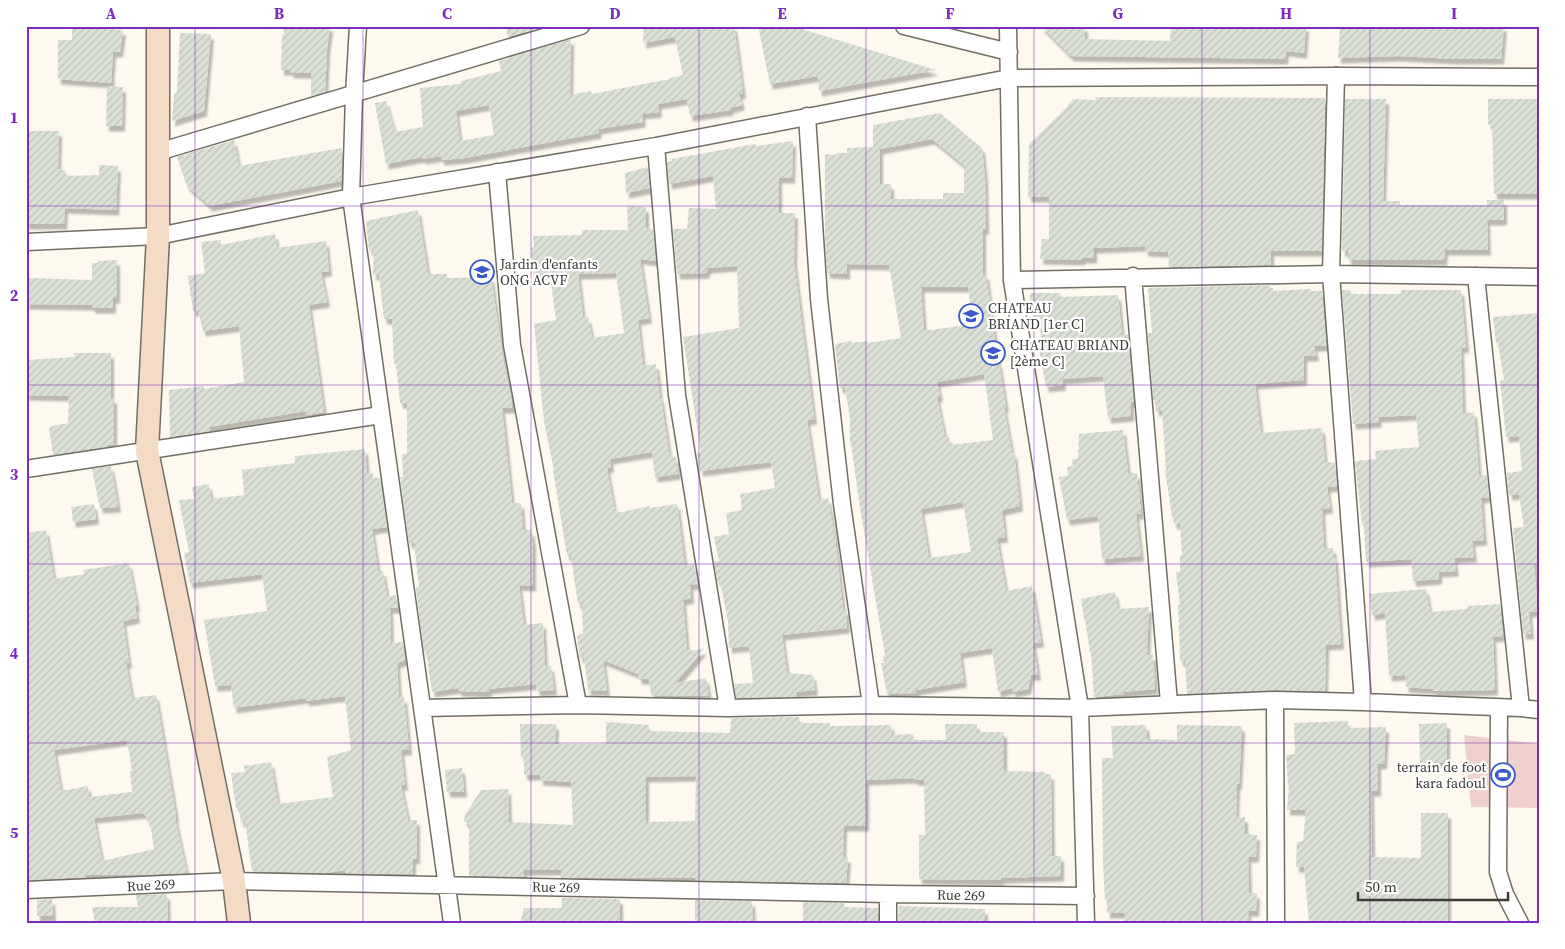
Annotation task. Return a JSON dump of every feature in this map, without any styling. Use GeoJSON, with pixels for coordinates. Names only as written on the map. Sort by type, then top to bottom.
{"type":"FeatureCollection","features":[{"type":"Feature","properties":{"kind":"street"},"geometry":{"type":"LineString","coordinates":[[158,26],[158,236],[148,452],[234,881],[239,923]]}},
{"type":"Feature","properties":{"kind":"street"},"geometry":{"type":"LineString","coordinates":[[358,26],[351,197],[452,923]]}},
{"type":"Feature","properties":{"kind":"street"},"geometry":{"type":"LineString","coordinates":[[158,152],[581,26]]}},
{"type":"Feature","properties":{"kind":"street"},"geometry":{"type":"LineString","coordinates":[[904,26],[1009,52]]}},
{"type":"Feature","properties":{"kind":"street"},"geometry":{"type":"LineString","coordinates":[[1008,26],[1012,280],[1080,708],[1086,923]]}},
{"type":"Feature","properties":{"kind":"street"},"geometry":{"type":"LineString","coordinates":[[1336,76],[1331,274],[1363,702]]}},
{"type":"Feature","properties":{"kind":"street"},"geometry":{"type":"LineString","coordinates":[[26,242],[158,236],[351,197],[656,146],[1009,78],[1539,76]]}},
{"type":"Feature","properties":{"kind":"street"},"geometry":{"type":"LineString","coordinates":[[807,116],[820,309],[842,504],[871,705]]}},
{"type":"Feature","properties":{"kind":"street"},"geometry":{"type":"LineString","coordinates":[[656,146],[677,395],[728,708]]}},
{"type":"Feature","properties":{"kind":"street"},"geometry":{"type":"LineString","coordinates":[[497,172],[512,345],[578,705]]}},
{"type":"Feature","properties":{"kind":"street"},"geometry":{"type":"LineString","coordinates":[[1012,280],[1133,276],[1331,274],[1539,277]]}},
{"type":"Feature","properties":{"kind":"street"},"geometry":{"type":"LineString","coordinates":[[1133,276],[1169,704]]}},
{"type":"Feature","properties":{"kind":"street"},"geometry":{"type":"LineString","coordinates":[[1476,276],[1521,708]]}},
{"type":"Feature","properties":{"kind":"street"},"geometry":{"type":"LineString","coordinates":[[26,469],[148,452],[381,415]]}},
{"type":"Feature","properties":{"kind":"street"},"geometry":{"type":"LineString","coordinates":[[422,708],[578,705],[728,708],[871,705],[1080,708],[1275,700],[1539,710]]}},
{"type":"Feature","properties":{"kind":"street"},"geometry":{"type":"LineString","coordinates":[[1275,700],[1276,923]]}},
{"type":"Feature","properties":{"kind":"street"},"geometry":{"type":"LineString","coordinates":[[1499,707],[1498,872],[1505,894],[1520,923]]}},
{"type":"Feature","properties":{"kind":"street","name":"Rue 269"},"geometry":{"type":"LineString","coordinates":[[26,890],[234,881],[1086,896]]}},
{"type":"Feature","properties":{"kind":"street"},"geometry":{"type":"LineString","coordinates":[[888,894],[888,923]]}},
{"type":"Feature","properties":{"kind":"shaded area","name":"terrain de foot kara fadoul"},"geometry":{"type":"Polygon","coordinates":[[[1464,735],[1539,744],[1539,808],[1471,807],[1464,735]]]}},
{"type":"Feature","properties":{"kind":"building"},"geometry":{"type":"Polygon","coordinates":[[[72,26],[112,26],[112,29],[123,30],[120,52],[113,52],[111,83],[58,79],[58,40],[72,40],[72,26]]]}},
{"type":"Feature","properties":{"kind":"building"},"geometry":{"type":"Polygon","coordinates":[[[284,26],[330,26],[325,92],[311,96],[311,73],[291,73],[290,70],[281,70],[284,26]]]}},
{"type":"Feature","properties":{"kind":"building"},"geometry":{"type":"Polygon","coordinates":[[[506,26],[545,26],[508,37],[506,26]]]}},
{"type":"Feature","properties":{"kind":"building"},"geometry":{"type":"Polygon","coordinates":[[[644,26],[734,26],[743,93],[739,94],[742,105],[730,108],[731,110],[690,116],[687,99],[658,104],[659,112],[642,114],[643,122],[598,129],[599,133],[465,158],[441,160],[441,156],[423,159],[422,157],[386,164],[375,103],[386,101],[395,132],[423,127],[420,88],[461,84],[461,81],[501,71],[499,61],[571,39],[570,95],[591,91],[592,94],[683,75],[675,37],[643,43],[644,26]],[[489,105],[456,111],[460,141],[494,135],[489,105]]]}},
{"type":"Feature","properties":{"kind":"building"},"geometry":{"type":"Polygon","coordinates":[[[758,26],[792,26],[936,70],[819,91],[818,76],[770,84],[758,26]]]}},
{"type":"Feature","properties":{"kind":"building"},"geometry":{"type":"Polygon","coordinates":[[[1041,26],[1085,26],[1085,39],[1170,41],[1171,26],[1306,26],[1304,53],[1286,51],[1285,59],[1071,56],[1041,26]]]}},
{"type":"Feature","properties":{"kind":"building"},"geometry":{"type":"Polygon","coordinates":[[[1340,26],[1504,26],[1501,59],[1399,56],[1338,58],[1340,26]]]}},
{"type":"Feature","properties":{"kind":"building"},"geometry":{"type":"Polygon","coordinates":[[[180,33],[211,34],[204,111],[172,121],[174,95],[177,92],[180,33]]]}},
{"type":"Feature","properties":{"kind":"building"},"geometry":{"type":"Polygon","coordinates":[[[107,86],[123,87],[122,126],[106,126],[107,86]]]}},
{"type":"Feature","properties":{"kind":"building"},"geometry":{"type":"Polygon","coordinates":[[[1095,97],[1325,98],[1322,251],[1271,251],[1271,265],[1169,267],[1168,252],[1145,251],[1145,246],[1094,248],[1094,258],[1082,258],[1082,260],[1040,259],[1042,239],[1049,239],[1049,197],[1028,197],[1029,144],[1073,99],[1096,100],[1095,97]]]}},
{"type":"Feature","properties":{"kind":"building"},"geometry":{"type":"Polygon","coordinates":[[[1345,99],[1386,99],[1383,201],[1400,201],[1400,205],[1487,205],[1487,200],[1504,200],[1504,220],[1487,220],[1488,250],[1445,250],[1444,260],[1348,260],[1348,251],[1342,251],[1345,99]]]}},
{"type":"Feature","properties":{"kind":"building"},"geometry":{"type":"Polygon","coordinates":[[[1488,99],[1539,99],[1539,194],[1494,194],[1492,126],[1488,124],[1488,99]]]}},
{"type":"Feature","properties":{"kind":"building"},"geometry":{"type":"Polygon","coordinates":[[[940,113],[982,148],[985,177],[986,229],[983,229],[983,274],[986,274],[1006,407],[989,409],[984,374],[937,382],[940,396],[937,397],[945,437],[949,437],[951,445],[993,440],[989,410],[1004,408],[1012,453],[1014,453],[1020,506],[1002,510],[1005,537],[997,538],[1006,591],[1032,586],[1041,642],[1033,643],[1038,675],[1031,675],[1028,689],[1013,692],[1012,688],[998,692],[992,648],[960,653],[964,682],[916,690],[916,693],[887,694],[881,663],[884,663],[883,656],[885,655],[850,444],[850,418],[845,388],[840,388],[835,344],[851,341],[851,343],[867,341],[868,343],[901,338],[889,265],[847,264],[847,274],[827,273],[825,238],[825,154],[847,153],[847,148],[873,147],[873,125],[940,113]],[[932,139],[880,149],[880,184],[891,184],[891,199],[943,199],[943,193],[964,193],[964,165],[932,139]],[[921,287],[924,331],[973,324],[968,287],[921,287]],[[963,502],[921,509],[929,558],[971,552],[963,502]]]}},
{"type":"Feature","properties":{"kind":"building"},"geometry":{"type":"Polygon","coordinates":[[[26,131],[59,131],[58,169],[66,171],[66,176],[99,175],[99,165],[118,166],[116,210],[65,208],[64,224],[26,224],[26,131]]]}},
{"type":"Feature","properties":{"kind":"building"},"geometry":{"type":"Polygon","coordinates":[[[234,140],[239,166],[342,148],[341,181],[210,206],[187,186],[177,157],[234,140]]]}},
{"type":"Feature","properties":{"kind":"building"},"geometry":{"type":"Polygon","coordinates":[[[793,141],[792,178],[779,178],[779,213],[795,213],[794,262],[814,419],[807,420],[819,500],[828,498],[835,537],[843,609],[846,609],[847,628],[782,635],[787,673],[813,675],[815,690],[796,692],[797,697],[736,698],[734,684],[753,683],[749,646],[729,648],[728,621],[720,581],[717,581],[714,561],[719,561],[714,537],[729,534],[726,513],[742,510],[740,494],[775,488],[771,462],[700,471],[697,453],[701,453],[683,337],[739,328],[737,266],[708,268],[706,273],[677,274],[673,229],[687,229],[689,208],[716,209],[713,176],[669,184],[667,162],[672,161],[672,159],[755,144],[756,146],[793,141]]]}},
{"type":"Feature","properties":{"kind":"building"},"geometry":{"type":"Polygon","coordinates":[[[648,167],[650,188],[626,193],[625,173],[648,167]]]}},
{"type":"Feature","properties":{"kind":"building"},"geometry":{"type":"Polygon","coordinates":[[[627,206],[646,207],[646,228],[653,229],[656,261],[640,259],[649,318],[638,320],[643,366],[656,364],[669,453],[671,458],[676,457],[678,474],[655,477],[652,452],[610,459],[611,467],[607,468],[614,507],[616,507],[617,513],[650,506],[650,508],[677,504],[685,566],[694,564],[698,584],[690,585],[691,598],[683,600],[687,651],[704,649],[675,683],[706,678],[709,696],[651,695],[649,679],[639,679],[638,674],[603,660],[607,691],[588,690],[584,657],[580,658],[577,636],[583,633],[582,604],[578,604],[571,556],[567,556],[554,470],[544,421],[534,324],[556,320],[550,274],[533,274],[531,248],[534,247],[533,236],[582,235],[582,230],[628,230],[627,206]],[[616,273],[578,274],[583,317],[588,317],[592,338],[624,333],[616,273]]]}},
{"type":"Feature","properties":{"kind":"building"},"geometry":{"type":"Polygon","coordinates":[[[418,210],[428,274],[447,274],[447,278],[491,277],[512,403],[512,408],[502,408],[512,503],[521,503],[523,530],[531,530],[533,542],[533,586],[519,585],[524,625],[543,623],[545,667],[551,666],[554,690],[537,691],[536,684],[488,689],[489,692],[459,691],[458,688],[432,692],[426,651],[424,652],[416,590],[419,587],[414,543],[409,543],[400,477],[403,477],[402,454],[407,454],[407,403],[400,403],[396,364],[394,364],[392,319],[384,319],[379,275],[373,275],[374,249],[369,250],[366,221],[418,210]]]}},
{"type":"Feature","properties":{"kind":"building"},"geometry":{"type":"Polygon","coordinates":[[[275,234],[277,248],[326,241],[329,271],[321,272],[327,302],[309,305],[324,412],[306,415],[306,411],[209,427],[210,431],[170,437],[169,390],[204,386],[204,389],[244,382],[239,326],[203,331],[198,310],[193,311],[188,276],[205,273],[201,242],[221,240],[221,245],[275,234]]]}},
{"type":"Feature","properties":{"kind":"building"},"geometry":{"type":"Polygon","coordinates":[[[117,260],[117,298],[113,298],[113,308],[92,308],[92,305],[26,304],[26,282],[28,282],[29,278],[92,280],[92,263],[117,260]]]}},
{"type":"Feature","properties":{"kind":"building"},"geometry":{"type":"Polygon","coordinates":[[[1270,285],[1273,291],[1311,289],[1311,291],[1322,291],[1326,346],[1314,346],[1316,356],[1304,356],[1304,380],[1255,384],[1261,433],[1322,428],[1325,463],[1335,462],[1337,486],[1327,487],[1330,508],[1322,509],[1324,548],[1333,548],[1335,558],[1341,644],[1326,645],[1325,691],[1275,690],[1187,694],[1185,660],[1180,661],[1178,605],[1180,605],[1176,572],[1180,572],[1180,555],[1182,555],[1180,524],[1174,524],[1172,517],[1165,470],[1162,410],[1156,411],[1155,400],[1153,400],[1148,333],[1152,333],[1148,288],[1270,285]]]}},
{"type":"Feature","properties":{"kind":"building"},"geometry":{"type":"Polygon","coordinates":[[[1342,290],[1350,290],[1351,294],[1401,294],[1401,290],[1461,290],[1466,347],[1461,348],[1463,414],[1474,412],[1479,476],[1487,475],[1489,497],[1481,498],[1484,540],[1472,541],[1474,557],[1454,558],[1456,571],[1439,572],[1439,579],[1413,581],[1411,559],[1366,562],[1364,525],[1362,525],[1355,461],[1376,459],[1375,451],[1419,447],[1416,415],[1378,417],[1379,422],[1353,424],[1342,290]]]}},
{"type":"Feature","properties":{"kind":"building"},"geometry":{"type":"Polygon","coordinates":[[[1030,293],[1060,293],[1061,297],[1118,295],[1122,335],[1128,335],[1134,402],[1131,402],[1131,416],[1108,418],[1103,376],[1062,379],[1063,385],[1046,387],[1038,343],[1041,343],[1040,311],[1031,311],[1030,293]]]}},
{"type":"Feature","properties":{"kind":"building"},"geometry":{"type":"Polygon","coordinates":[[[1539,313],[1539,564],[1534,565],[1538,611],[1529,612],[1531,634],[1523,634],[1513,528],[1524,527],[1519,494],[1509,495],[1507,473],[1522,471],[1519,436],[1506,437],[1500,381],[1504,380],[1498,343],[1496,343],[1493,317],[1539,313]]]}},
{"type":"Feature","properties":{"kind":"building"},"geometry":{"type":"Polygon","coordinates":[[[74,353],[111,353],[111,398],[114,398],[114,444],[107,445],[107,447],[53,455],[49,427],[68,423],[69,396],[26,395],[26,360],[75,357],[74,353]]]}},
{"type":"Feature","properties":{"kind":"building"},"geometry":{"type":"Polygon","coordinates":[[[1123,430],[1128,473],[1137,473],[1141,514],[1136,514],[1141,556],[1102,559],[1098,516],[1067,520],[1059,477],[1068,476],[1067,467],[1073,466],[1072,459],[1078,459],[1079,434],[1123,430]]]}},
{"type":"Feature","properties":{"kind":"building"},"geometry":{"type":"Polygon","coordinates":[[[365,449],[367,474],[373,473],[373,478],[380,478],[387,527],[372,529],[378,571],[383,571],[387,597],[396,595],[398,608],[390,608],[391,643],[403,642],[405,660],[397,663],[399,698],[404,697],[409,750],[401,750],[405,785],[401,785],[408,820],[417,820],[417,859],[413,858],[413,874],[345,873],[345,870],[326,873],[252,871],[245,822],[241,822],[239,808],[236,808],[231,773],[245,772],[244,766],[271,762],[278,804],[333,797],[327,757],[351,750],[345,696],[306,701],[306,698],[234,708],[231,685],[215,686],[204,620],[267,611],[262,574],[190,583],[184,553],[189,552],[179,500],[194,499],[192,487],[209,484],[211,499],[244,495],[242,470],[295,463],[295,456],[365,449]]]}},
{"type":"Feature","properties":{"kind":"building"},"geometry":{"type":"Polygon","coordinates":[[[111,466],[118,507],[100,508],[92,469],[111,466]]]}},
{"type":"Feature","properties":{"kind":"building"},"geometry":{"type":"Polygon","coordinates":[[[94,504],[96,519],[73,522],[71,507],[94,504]]]}},
{"type":"Feature","properties":{"kind":"building"},"geometry":{"type":"Polygon","coordinates":[[[46,530],[54,579],[84,574],[83,570],[129,563],[137,606],[135,606],[137,618],[123,621],[129,663],[126,663],[132,698],[156,695],[175,818],[187,873],[85,875],[86,877],[26,880],[26,533],[46,530]],[[127,740],[54,750],[61,791],[88,786],[89,797],[132,792],[130,771],[132,771],[127,740]],[[144,813],[94,818],[102,861],[154,849],[151,827],[144,813]]]}},
{"type":"Feature","properties":{"kind":"building"},"geometry":{"type":"Polygon","coordinates":[[[1426,589],[1430,612],[1467,609],[1468,606],[1500,604],[1503,636],[1493,637],[1495,690],[1434,691],[1433,689],[1406,687],[1405,675],[1389,676],[1385,613],[1372,615],[1369,594],[1426,589]]]}},
{"type":"Feature","properties":{"kind":"building"},"geometry":{"type":"Polygon","coordinates":[[[1115,592],[1118,609],[1149,607],[1147,655],[1153,655],[1155,689],[1094,697],[1091,652],[1081,599],[1115,592]]]}},
{"type":"Feature","properties":{"kind":"building"},"geometry":{"type":"Polygon","coordinates":[[[799,717],[800,723],[830,723],[830,726],[891,725],[892,735],[913,734],[914,740],[946,740],[945,724],[977,724],[977,732],[1004,732],[1004,771],[1045,772],[1045,774],[1051,774],[1052,856],[1061,856],[1061,876],[1001,878],[1001,880],[919,879],[919,835],[925,835],[924,780],[915,780],[913,778],[866,780],[866,826],[844,826],[843,857],[848,857],[846,883],[695,880],[695,878],[561,878],[561,870],[524,870],[524,877],[469,876],[469,824],[464,821],[465,815],[481,790],[508,789],[509,822],[573,825],[571,782],[540,780],[540,775],[524,775],[524,757],[521,757],[520,724],[556,724],[555,744],[606,744],[606,722],[649,725],[649,731],[730,733],[731,718],[799,717]],[[696,776],[646,777],[646,822],[695,821],[696,776]]]}},
{"type":"Feature","properties":{"kind":"building"},"geometry":{"type":"Polygon","coordinates":[[[1348,721],[1348,728],[1386,727],[1384,764],[1378,764],[1378,791],[1371,791],[1372,857],[1421,858],[1421,813],[1448,813],[1448,923],[1309,923],[1304,867],[1296,867],[1297,842],[1303,841],[1306,810],[1287,810],[1289,786],[1286,755],[1295,754],[1294,723],[1348,721]]]}},
{"type":"Feature","properties":{"kind":"building"},"geometry":{"type":"Polygon","coordinates":[[[1447,723],[1447,762],[1420,763],[1419,724],[1447,723]]]}},
{"type":"Feature","properties":{"kind":"building"},"geometry":{"type":"Polygon","coordinates":[[[1146,725],[1147,739],[1177,740],[1177,725],[1242,726],[1236,818],[1245,817],[1245,834],[1257,835],[1256,857],[1248,857],[1249,893],[1257,893],[1256,911],[1248,911],[1249,923],[1124,923],[1124,913],[1107,913],[1103,864],[1102,758],[1113,758],[1111,726],[1146,725]]]}},
{"type":"Feature","properties":{"kind":"building"},"geometry":{"type":"Polygon","coordinates":[[[462,768],[464,792],[447,792],[445,770],[462,768]]]}},
{"type":"Feature","properties":{"kind":"building"},"geometry":{"type":"Polygon","coordinates":[[[167,894],[168,923],[95,923],[92,907],[138,907],[136,895],[167,894]]]}},
{"type":"Feature","properties":{"kind":"building"},"geometry":{"type":"Polygon","coordinates":[[[562,898],[620,899],[620,923],[520,923],[524,908],[562,908],[562,898]]]}},
{"type":"Feature","properties":{"kind":"building"},"geometry":{"type":"Polygon","coordinates":[[[52,899],[53,916],[37,916],[37,900],[52,899]]]}},
{"type":"Feature","properties":{"kind":"building"},"geometry":{"type":"Polygon","coordinates":[[[695,900],[752,901],[753,923],[695,923],[695,900]]]}},
{"type":"Feature","properties":{"kind":"building"},"geometry":{"type":"Polygon","coordinates":[[[803,902],[844,903],[844,907],[878,908],[878,923],[803,923],[803,902]]]}},
{"type":"Feature","properties":{"kind":"building"},"geometry":{"type":"Polygon","coordinates":[[[899,906],[985,909],[985,923],[898,923],[899,906]]]}},
{"type":"Feature","properties":{"kind":"place","name":"Jardin d'enfants ONG ACVF"},"geometry":{"type":"Point","coordinates":[482,272]}},
{"type":"Feature","properties":{"kind":"place","name":"CHATEAU BRIAND [1er C]"},"geometry":{"type":"Point","coordinates":[971,316]}},
{"type":"Feature","properties":{"kind":"place","name":"CHATEAU BRIAND [2ème C]"},"geometry":{"type":"Point","coordinates":[993,353]}},
{"type":"Feature","properties":{"kind":"place","name":"terrain de foot kara fadoul"},"geometry":{"type":"Point","coordinates":[1503,775]}}]}
